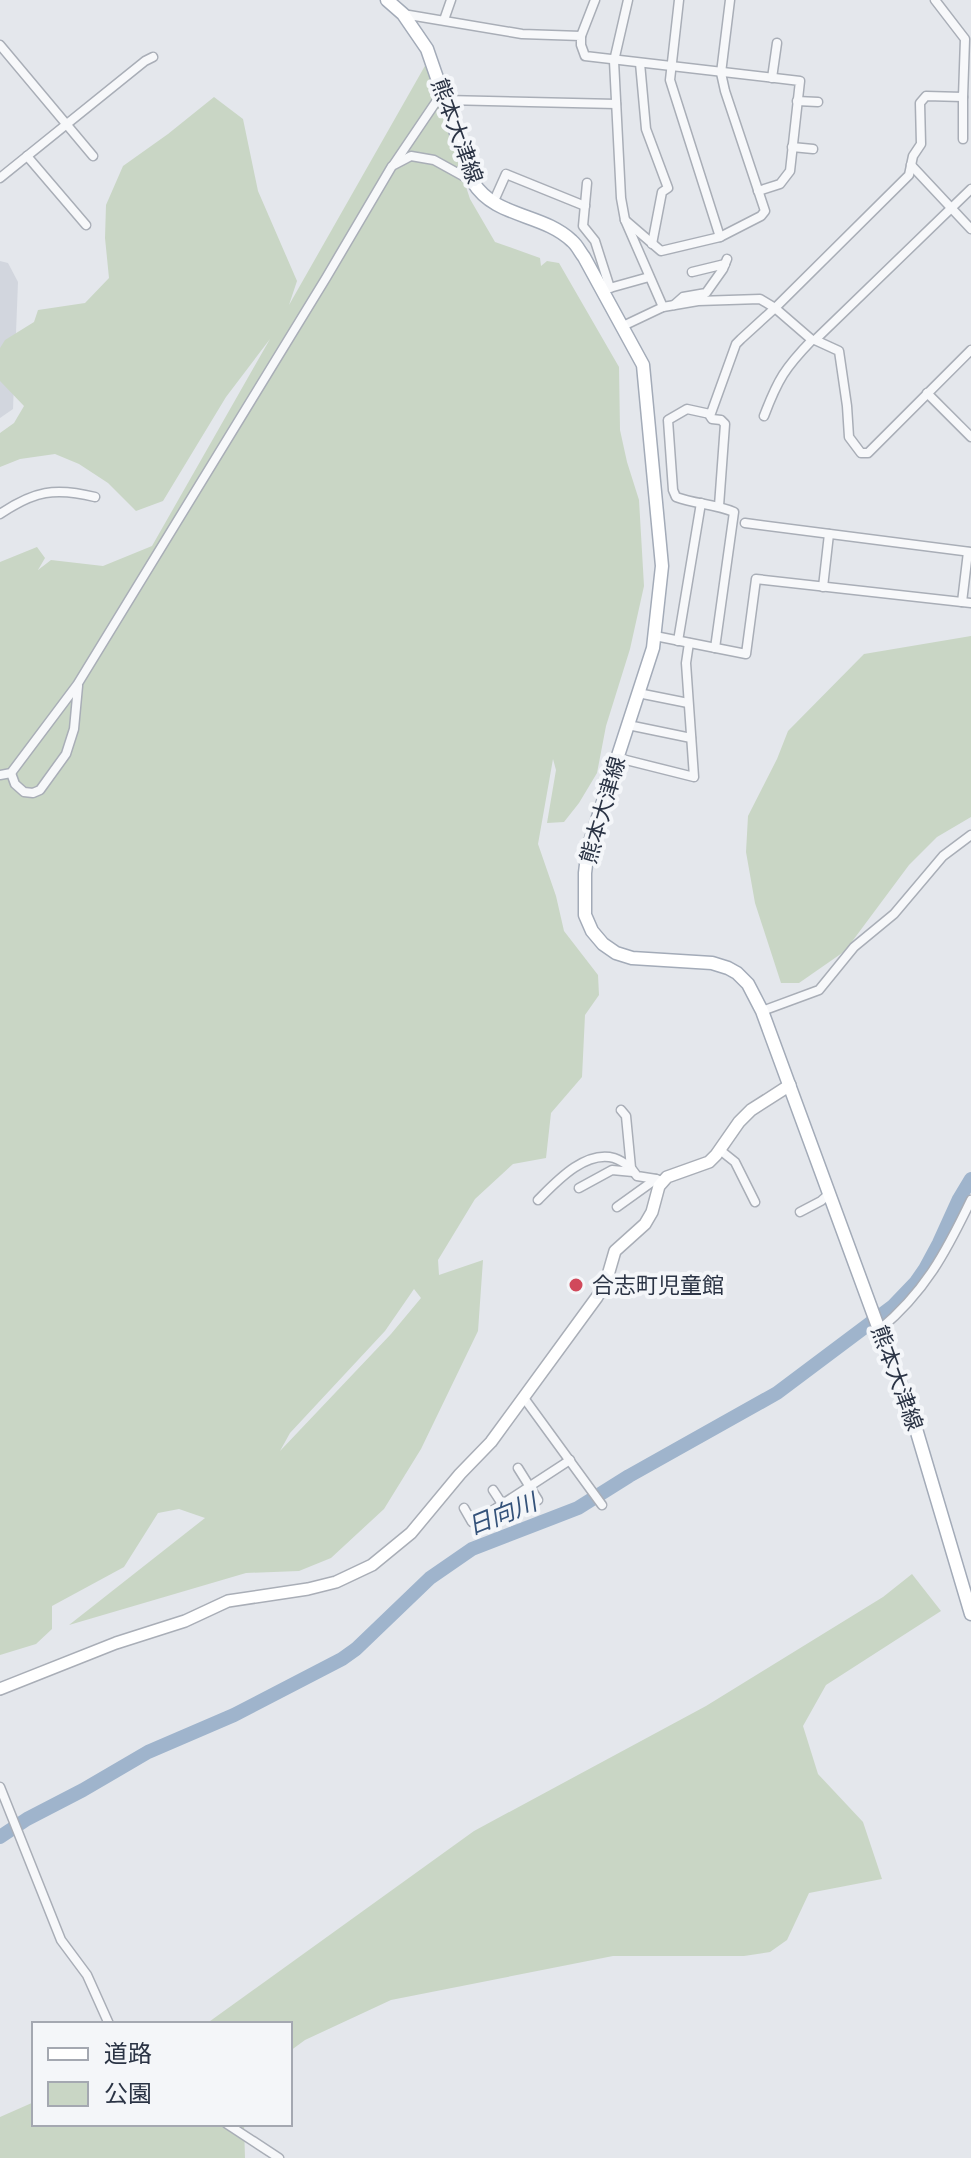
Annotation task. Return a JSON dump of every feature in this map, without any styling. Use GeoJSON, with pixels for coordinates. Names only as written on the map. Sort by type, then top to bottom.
{"type":"FeatureCollection","features":[{"type":"Feature","properties":{"kind":"main road","name":"熊本大津線"},"geometry":{"type":"LineString","coordinates":[[387,0],[403,14],[427,49],[479,192],[493,203],[544,224],[572,241],[606,290],[639,355],[645,376],[662,566],[655,636],[588,848],[585,915],[592,931],[616,953],[632,958],[712,963],[737,973],[748,984],[762,1011],[908,1402],[971,1614]]}},
{"type":"Feature","properties":{"kind":"street"},"geometry":{"type":"LineString","coordinates":[[444,20],[451,0]]}},
{"type":"Feature","properties":{"kind":"street"},"geometry":{"type":"LineString","coordinates":[[595,0],[581,36],[585,56],[800,81],[790,171],[780,184],[758,191]]}},
{"type":"Feature","properties":{"kind":"street"},"geometry":{"type":"LineString","coordinates":[[628,0],[614,61],[621,198],[625,220],[663,307]]}},
{"type":"Feature","properties":{"kind":"street"},"geometry":{"type":"LineString","coordinates":[[679,0],[670,80],[720,237]]}},
{"type":"Feature","properties":{"kind":"street"},"geometry":{"type":"LineString","coordinates":[[625,220],[661,251],[720,237],[765,211],[721,73],[730,0]]}},
{"type":"Feature","properties":{"kind":"street"},"geometry":{"type":"LineString","coordinates":[[935,0],[965,39],[963,139]]}},
{"type":"Feature","properties":{"kind":"street"},"geometry":{"type":"LineString","coordinates":[[403,14],[522,34],[581,36]]}},
{"type":"Feature","properties":{"kind":"street"},"geometry":{"type":"LineString","coordinates":[[772,78],[777,43]]}},
{"type":"Feature","properties":{"kind":"street"},"geometry":{"type":"LineString","coordinates":[[0,45],[93,156]]}},
{"type":"Feature","properties":{"kind":"street"},"geometry":{"type":"LineString","coordinates":[[0,178],[153,57]]}},
{"type":"Feature","properties":{"kind":"street"},"geometry":{"type":"LineString","coordinates":[[640,63],[646,129],[668,188],[662,192],[652,244]]}},
{"type":"Feature","properties":{"kind":"street"},"geometry":{"type":"LineString","coordinates":[[0,775],[11,773],[78,683],[392,166],[444,96],[616,104]]}},
{"type":"Feature","properties":{"kind":"street"},"geometry":{"type":"LineString","coordinates":[[719,506],[725,424],[712,419],[710,414],[736,344],[909,175],[913,156],[921,144],[920,103],[926,96],[963,97]]}},
{"type":"Feature","properties":{"kind":"street"},"geometry":{"type":"LineString","coordinates":[[797,101],[818,102]]}},
{"type":"Feature","properties":{"kind":"street"},"geometry":{"type":"LineString","coordinates":[[792,147],[813,149]]}},
{"type":"Feature","properties":{"kind":"street"},"geometry":{"type":"LineString","coordinates":[[27,156],[86,225]]}},
{"type":"Feature","properties":{"kind":"street"},"geometry":{"type":"LineString","coordinates":[[392,166],[411,156],[434,160],[473,182]]}},
{"type":"Feature","properties":{"kind":"street"},"geometry":{"type":"LineString","coordinates":[[911,165],[971,229]]}},
{"type":"Feature","properties":{"kind":"street"},"geometry":{"type":"LineString","coordinates":[[493,203],[506,174],[585,206]]}},
{"type":"Feature","properties":{"kind":"street"},"geometry":{"type":"LineString","coordinates":[[587,183],[583,226],[595,241],[606,290],[649,277]]}},
{"type":"Feature","properties":{"kind":"street"},"geometry":{"type":"LineString","coordinates":[[764,416],[777,381],[790,363],[971,189]]}},
{"type":"Feature","properties":{"kind":"street"},"geometry":{"type":"LineString","coordinates":[[674,305],[683,297],[706,293],[726,262],[692,272]]}},
{"type":"Feature","properties":{"kind":"street"},"geometry":{"type":"LineString","coordinates":[[623,326],[663,307],[698,301],[760,299],[814,340],[839,351],[849,437],[861,453],[868,453],[970,355]]}},
{"type":"Feature","properties":{"kind":"street"},"geometry":{"type":"LineString","coordinates":[[927,393],[971,437]]}},
{"type":"Feature","properties":{"kind":"street"},"geometry":{"type":"LineString","coordinates":[[710,414],[687,409],[668,420],[676,497],[734,512],[715,648]]}},
{"type":"Feature","properties":{"kind":"street"},"geometry":{"type":"LineString","coordinates":[[0,514],[48,491],[76,492],[95,497]]}},
{"type":"Feature","properties":{"kind":"street"},"geometry":{"type":"LineString","coordinates":[[678,641],[701,503]]}},
{"type":"Feature","properties":{"kind":"street"},"geometry":{"type":"LineString","coordinates":[[655,636],[746,654],[756,579],[967,602],[970,552],[745,523]]}},
{"type":"Feature","properties":{"kind":"street"},"geometry":{"type":"LineString","coordinates":[[823,587],[829,534]]}},
{"type":"Feature","properties":{"kind":"street"},"geometry":{"type":"LineString","coordinates":[[618,758],[694,777],[686,663],[689,643]]}},
{"type":"Feature","properties":{"kind":"street"},"geometry":{"type":"LineString","coordinates":[[11,773],[15,784],[24,792],[40,790],[66,754],[74,729],[78,683]]}},
{"type":"Feature","properties":{"kind":"street"},"geometry":{"type":"LineString","coordinates":[[638,693],[688,703]]}},
{"type":"Feature","properties":{"kind":"street"},"geometry":{"type":"LineString","coordinates":[[628,725],[691,738]]}},
{"type":"Feature","properties":{"kind":"street"},"geometry":{"type":"LineString","coordinates":[[762,1011],[819,990],[854,947],[894,914],[943,856],[971,835]]}},
{"type":"Feature","properties":{"kind":"street"},"geometry":{"type":"LineString","coordinates":[[617,1207],[659,1180],[709,1162],[751,1110],[790,1085]]}},
{"type":"Feature","properties":{"kind":"street"},"geometry":{"type":"LineString","coordinates":[[621,1110],[626,1116],[632,1170]]}},
{"type":"Feature","properties":{"kind":"street"},"geometry":{"type":"LineString","coordinates":[[720,1150],[735,1162],[755,1202]]}},
{"type":"Feature","properties":{"kind":"street"},"geometry":{"type":"LineString","coordinates":[[538,1200],[565,1174],[593,1159],[612,1157],[637,1176],[659,1180]]}},
{"type":"Feature","properties":{"kind":"street"},"geometry":{"type":"LineString","coordinates":[[579,1188],[612,1170],[632,1170]]}},
{"type":"Feature","properties":{"kind":"street"},"geometry":{"type":"LineString","coordinates":[[0,1689],[116,1643],[185,1621],[228,1601],[336,1582],[372,1565],[411,1533],[491,1442],[524,1398],[597,1297],[606,1282],[615,1251],[645,1224],[652,1212],[659,1180]]}},
{"type":"Feature","properties":{"kind":"street"},"geometry":{"type":"LineString","coordinates":[[800,1212],[830,1193]]}},
{"type":"Feature","properties":{"kind":"street"},"geometry":{"type":"LineString","coordinates":[[878,1328],[903,1310],[935,1269],[971,1200]]}},
{"type":"Feature","properties":{"kind":"street"},"geometry":{"type":"LineString","coordinates":[[524,1398],[602,1505]]}},
{"type":"Feature","properties":{"kind":"street"},"geometry":{"type":"LineString","coordinates":[[464,1508],[475,1522],[570,1460]]}},
{"type":"Feature","properties":{"kind":"street"},"geometry":{"type":"LineString","coordinates":[[518,1468],[538,1500]]}},
{"type":"Feature","properties":{"kind":"street"},"geometry":{"type":"LineString","coordinates":[[493,1490],[510,1516]]}},
{"type":"Feature","properties":{"kind":"street"},"geometry":{"type":"LineString","coordinates":[[0,1787],[61,1940],[87,1975],[108,2022]]}},
{"type":"Feature","properties":{"kind":"street"},"geometry":{"type":"LineString","coordinates":[[230,2126],[279,2158]]}},
{"type":"Feature","properties":{"kind":"shaded area"},"geometry":{"type":"Polygon","coordinates":[[[0,261],[8,263],[18,282],[13,409],[0,418],[0,261]]]}},
{"type":"Feature","properties":{"kind":"green space"},"geometry":{"type":"Polygon","coordinates":[[[426,64],[470,199],[495,242],[540,258],[541,266],[547,261],[559,263],[619,367],[620,430],[639,500],[644,586],[630,649],[606,726],[597,773],[564,822],[547,823],[556,770],[553,759],[538,844],[564,931],[598,975],[599,995],[585,1015],[582,1077],[551,1113],[546,1158],[513,1164],[475,1199],[438,1260],[439,1275],[483,1260],[478,1331],[421,1449],[384,1509],[331,1558],[299,1571],[246,1573],[69,1625],[205,1518],[179,1509],[158,1513],[124,1567],[52,1606],[52,1629],[36,1644],[0,1655],[0,562],[37,547],[45,558],[38,570],[51,560],[103,566],[152,546],[270,339],[226,397],[163,501],[136,511],[108,483],[79,464],[55,454],[20,459],[0,467],[0,433],[14,423],[24,406],[0,381],[0,348],[5,340],[34,322],[38,310],[85,303],[109,278],[106,205],[123,166],[214,97],[243,119],[258,191],[297,281],[289,305],[426,64]],[[414,1289],[385,1331],[290,1433],[280,1451],[391,1334],[421,1298],[414,1289]]]}},
{"type":"Feature","properties":{"kind":"green space"},"geometry":{"type":"Polygon","coordinates":[[[971,636],[971,817],[937,837],[909,865],[845,951],[799,983],[781,983],[755,903],[746,852],[748,816],[788,731],[864,654],[971,636]]]}},
{"type":"Feature","properties":{"kind":"green space"},"geometry":{"type":"Polygon","coordinates":[[[912,1574],[941,1611],[826,1685],[803,1726],[818,1774],[863,1822],[882,1879],[809,1893],[787,1940],[770,1952],[744,1956],[613,1956],[391,2000],[305,2040],[292,2050],[292,2022],[209,2022],[474,1831],[706,1706],[883,1597],[912,1574]]]}},
{"type":"Feature","properties":{"kind":"green space"},"geometry":{"type":"Polygon","coordinates":[[[32,2103],[32,2126],[244,2126],[245,2158],[0,2158],[0,2117],[32,2103]]]}},
{"type":"Feature","properties":{"kind":"waterway","name":"日向川"},"geometry":{"type":"LineString","coordinates":[[0,1837],[148,1752],[234,1715],[342,1659],[430,1578],[472,1549],[578,1508],[777,1393],[893,1306],[916,1282],[971,1179]]}},
{"type":"Feature","properties":{"kind":"place","name":"合志町児童館"},"geometry":{"type":"Point","coordinates":[576,1285]}}]}
